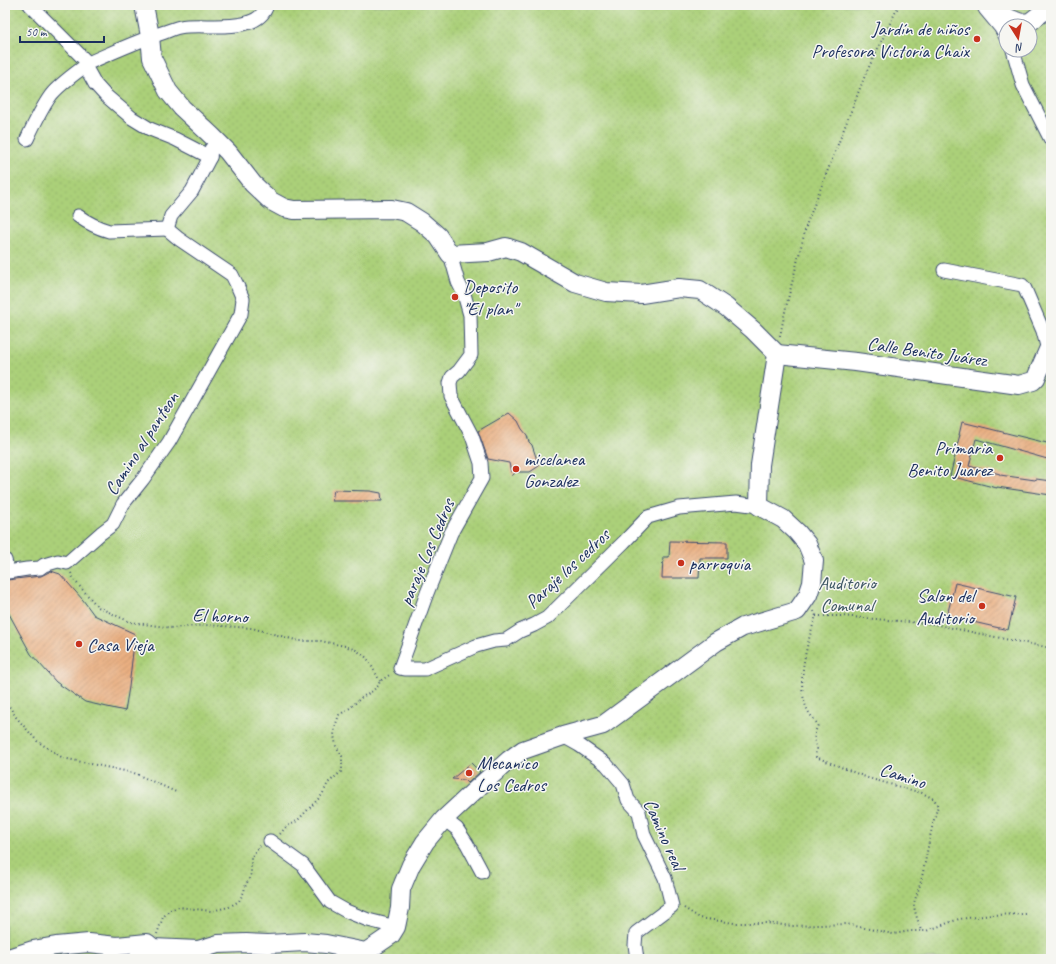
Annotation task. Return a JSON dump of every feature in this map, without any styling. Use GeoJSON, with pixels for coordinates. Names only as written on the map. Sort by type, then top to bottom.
{"type":"FeatureCollection","features":[{"type":"Feature","properties":{"kind":"main road"},"geometry":{"type":"LineString","coordinates":[[5,959],[34,950],[89,943],[198,950],[218,944],[305,942],[326,944],[366,952],[391,935],[396,927],[400,908],[401,890],[411,865],[425,842],[444,819],[500,767],[523,750],[563,736],[603,725],[716,642],[743,627],[797,610],[808,595],[812,583],[814,560],[807,544],[783,519],[758,506],[760,465],[777,354],[753,330],[726,308],[700,290],[679,288],[641,294],[606,292],[575,283],[521,252],[506,248],[488,252],[450,254],[438,236],[422,222],[406,212],[392,208],[294,210],[284,208],[271,201],[253,184],[228,152],[182,108],[168,91],[152,58],[150,36],[144,5]]}},
{"type":"Feature","properties":{"kind":"main road"},"geometry":{"type":"LineString","coordinates":[[990,5],[998,14],[1022,23],[1030,22],[1044,11],[1046,5]]}},
{"type":"Feature","properties":{"kind":"main road","name":"Calle Benito Juárez"},"geometry":{"type":"LineString","coordinates":[[777,354],[856,362],[1019,385],[1033,381],[1036,378],[1050,349]]}},
{"type":"Feature","properties":{"kind":"street"},"geometry":{"type":"LineString","coordinates":[[30,5],[86,65],[95,84],[105,95],[132,118],[150,129],[175,139],[210,157]]}},
{"type":"Feature","properties":{"kind":"street"},"geometry":{"type":"LineString","coordinates":[[27,139],[40,112],[52,95],[61,85],[86,65],[150,36],[181,27],[230,26],[247,23],[261,16],[267,5]]}},
{"type":"Feature","properties":{"kind":"street"},"geometry":{"type":"LineString","coordinates":[[982,5],[998,25]]}},
{"type":"Feature","properties":{"kind":"street"},"geometry":{"type":"LineString","coordinates":[[1015,58],[1023,85],[1051,140]]}},
{"type":"Feature","properties":{"kind":"street"},"geometry":{"type":"LineString","coordinates":[[78,216],[91,225],[109,231],[167,228],[171,216],[192,191],[210,157],[212,136]]}},
{"type":"Feature","properties":{"kind":"street","name":"Camino al panteon"},"geometry":{"type":"LineString","coordinates":[[67,563],[113,524],[123,504],[169,442],[241,314],[243,299],[238,285],[232,275],[179,239],[167,228]]}},
{"type":"Feature","properties":{"kind":"street","name":"paraje Los Cedros"},"geometry":{"type":"LineString","coordinates":[[400,668],[427,593],[451,533],[482,478],[480,463],[472,436],[451,396],[450,383],[452,377],[458,372],[471,355],[470,315],[450,254]]}},
{"type":"Feature","properties":{"kind":"street"},"geometry":{"type":"LineString","coordinates":[[944,270],[1022,285],[1025,288],[1050,349]]}},
{"type":"Feature","properties":{"kind":"street","name":"Paraje los cedros"},"geometry":{"type":"LineString","coordinates":[[400,668],[425,669],[476,646],[494,641],[506,640],[520,631],[547,618],[648,517],[679,508],[736,503],[758,506]]}},
{"type":"Feature","properties":{"kind":"street"},"geometry":{"type":"LineString","coordinates":[[7,566],[27,569],[40,568],[44,565],[58,561],[67,563]]}},
{"type":"Feature","properties":{"kind":"street","name":"Camino real"},"geometry":{"type":"LineString","coordinates":[[563,736],[606,764],[623,784],[628,800],[638,812],[644,835],[664,874],[672,906]]}},
{"type":"Feature","properties":{"kind":"street"},"geometry":{"type":"LineString","coordinates":[[444,819],[457,829],[482,872]]}},
{"type":"Feature","properties":{"kind":"street"},"geometry":{"type":"LineString","coordinates":[[270,841],[303,864],[330,902],[346,911],[368,920],[396,927]]}},
{"type":"Feature","properties":{"kind":"street"},"geometry":{"type":"LineString","coordinates":[[638,959],[635,945],[636,933],[672,906]]}},
{"type":"Feature","properties":{"kind":"street"},"geometry":{"type":"LineString","coordinates":[[135,959],[150,946]]}},
{"type":"Feature","properties":{"kind":"path"},"geometry":{"type":"LineString","coordinates":[[777,354],[786,307],[807,223],[866,73],[899,5]]}},
{"type":"Feature","properties":{"kind":"path","name":"El horno"},"geometry":{"type":"LineString","coordinates":[[67,563],[74,580],[98,607],[130,622],[172,628],[208,625],[252,628],[299,641],[321,641],[345,646],[356,650],[368,658],[380,681]]}},
{"type":"Feature","properties":{"kind":"path"},"geometry":{"type":"LineString","coordinates":[[808,595],[816,616],[809,634],[804,655],[802,673],[804,697],[809,714],[814,720]]}},
{"type":"Feature","properties":{"kind":"path"},"geometry":{"type":"LineString","coordinates":[[816,616],[841,616],[933,624],[1051,648]]}},
{"type":"Feature","properties":{"kind":"path"},"geometry":{"type":"LineString","coordinates":[[150,946],[162,916],[170,910],[179,907],[211,911],[229,907],[239,901],[251,874],[251,858],[258,847],[278,836],[286,826],[298,821],[322,795],[328,783],[342,771],[342,756],[336,746],[334,735],[339,715],[371,692],[385,677],[400,668]]}},
{"type":"Feature","properties":{"kind":"path"},"geometry":{"type":"LineString","coordinates":[[5,700],[16,717],[37,741],[63,758],[134,773],[176,792]]}},
{"type":"Feature","properties":{"kind":"path","name":"Camino"},"geometry":{"type":"LineString","coordinates":[[816,722],[818,725],[814,733],[817,749],[816,757],[868,778],[922,793],[934,799],[938,806],[934,818],[919,891],[914,904],[921,931]]}},
{"type":"Feature","properties":{"kind":"path"},"geometry":{"type":"LineString","coordinates":[[672,906],[682,907],[700,918],[734,923],[766,923],[792,926],[846,924],[893,934],[911,931],[926,931],[959,919],[992,915],[1026,914]]}},
{"type":"Feature","properties":{"kind":"green space","name":"Auditorio Comunal"},"geometry":{"type":"Polygon","coordinates":[[[5,5],[1051,5],[1051,959],[5,959],[5,5]]]}},
{"type":"Feature","properties":{"kind":"building"},"geometry":{"type":"Polygon","coordinates":[[[509,413],[518,421],[527,435],[539,466],[530,472],[516,472],[512,476],[509,463],[488,459],[478,431],[509,413]]]}},
{"type":"Feature","properties":{"kind":"building"},"geometry":{"type":"Polygon","coordinates":[[[962,422],[1051,444],[1051,460],[976,439],[969,466],[1000,475],[1051,481],[1051,495],[997,488],[950,476],[962,422]]]}},
{"type":"Feature","properties":{"kind":"building"},"geometry":{"type":"Polygon","coordinates":[[[334,490],[370,491],[381,493],[382,501],[332,501],[334,490]]]}},
{"type":"Feature","properties":{"kind":"building","name":"parroquia"},"geometry":{"type":"Polygon","coordinates":[[[670,541],[727,542],[727,558],[700,558],[699,578],[662,578],[663,557],[669,557],[670,541]]]}},
{"type":"Feature","properties":{"kind":"building","name":"Casa Vieja"},"geometry":{"type":"Polygon","coordinates":[[[51,571],[60,574],[94,615],[135,634],[125,711],[85,702],[56,682],[31,654],[8,612],[5,588],[7,580],[41,576],[51,571]]]}},
{"type":"Feature","properties":{"kind":"building","name":"Salon del Auditorio"},"geometry":{"type":"Polygon","coordinates":[[[955,583],[1016,597],[1008,630],[947,616],[955,583]]]}},
{"type":"Feature","properties":{"kind":"building","name":"Mecanico Los Cedros"},"geometry":{"type":"Polygon","coordinates":[[[471,763],[480,772],[468,783],[465,780],[452,779],[471,763]]]}},
{"type":"Feature","properties":{"kind":"place","name":"Jardín de niños Profesora Victoria Chaix"},"geometry":{"type":"Point","coordinates":[977,39]}},
{"type":"Feature","properties":{"kind":"place","name":"Deposito \"El plan\""},"geometry":{"type":"Point","coordinates":[455,297]}},
{"type":"Feature","properties":{"kind":"place","name":"Primaria Benito Juarez"},"geometry":{"type":"Point","coordinates":[1000,458]}},
{"type":"Feature","properties":{"kind":"place","name":"micelanea Gonzalez"},"geometry":{"type":"Point","coordinates":[516,469]}},
{"type":"Feature","properties":{"kind":"place","name":"parroquia"},"geometry":{"type":"Point","coordinates":[681,563]}},
{"type":"Feature","properties":{"kind":"place","name":"Salon del Auditorio"},"geometry":{"type":"Point","coordinates":[982,606]}},
{"type":"Feature","properties":{"kind":"place","name":"Casa Vieja"},"geometry":{"type":"Point","coordinates":[79,644]}},
{"type":"Feature","properties":{"kind":"place","name":"Mecanico Los Cedros"},"geometry":{"type":"Point","coordinates":[469,773]}}]}
